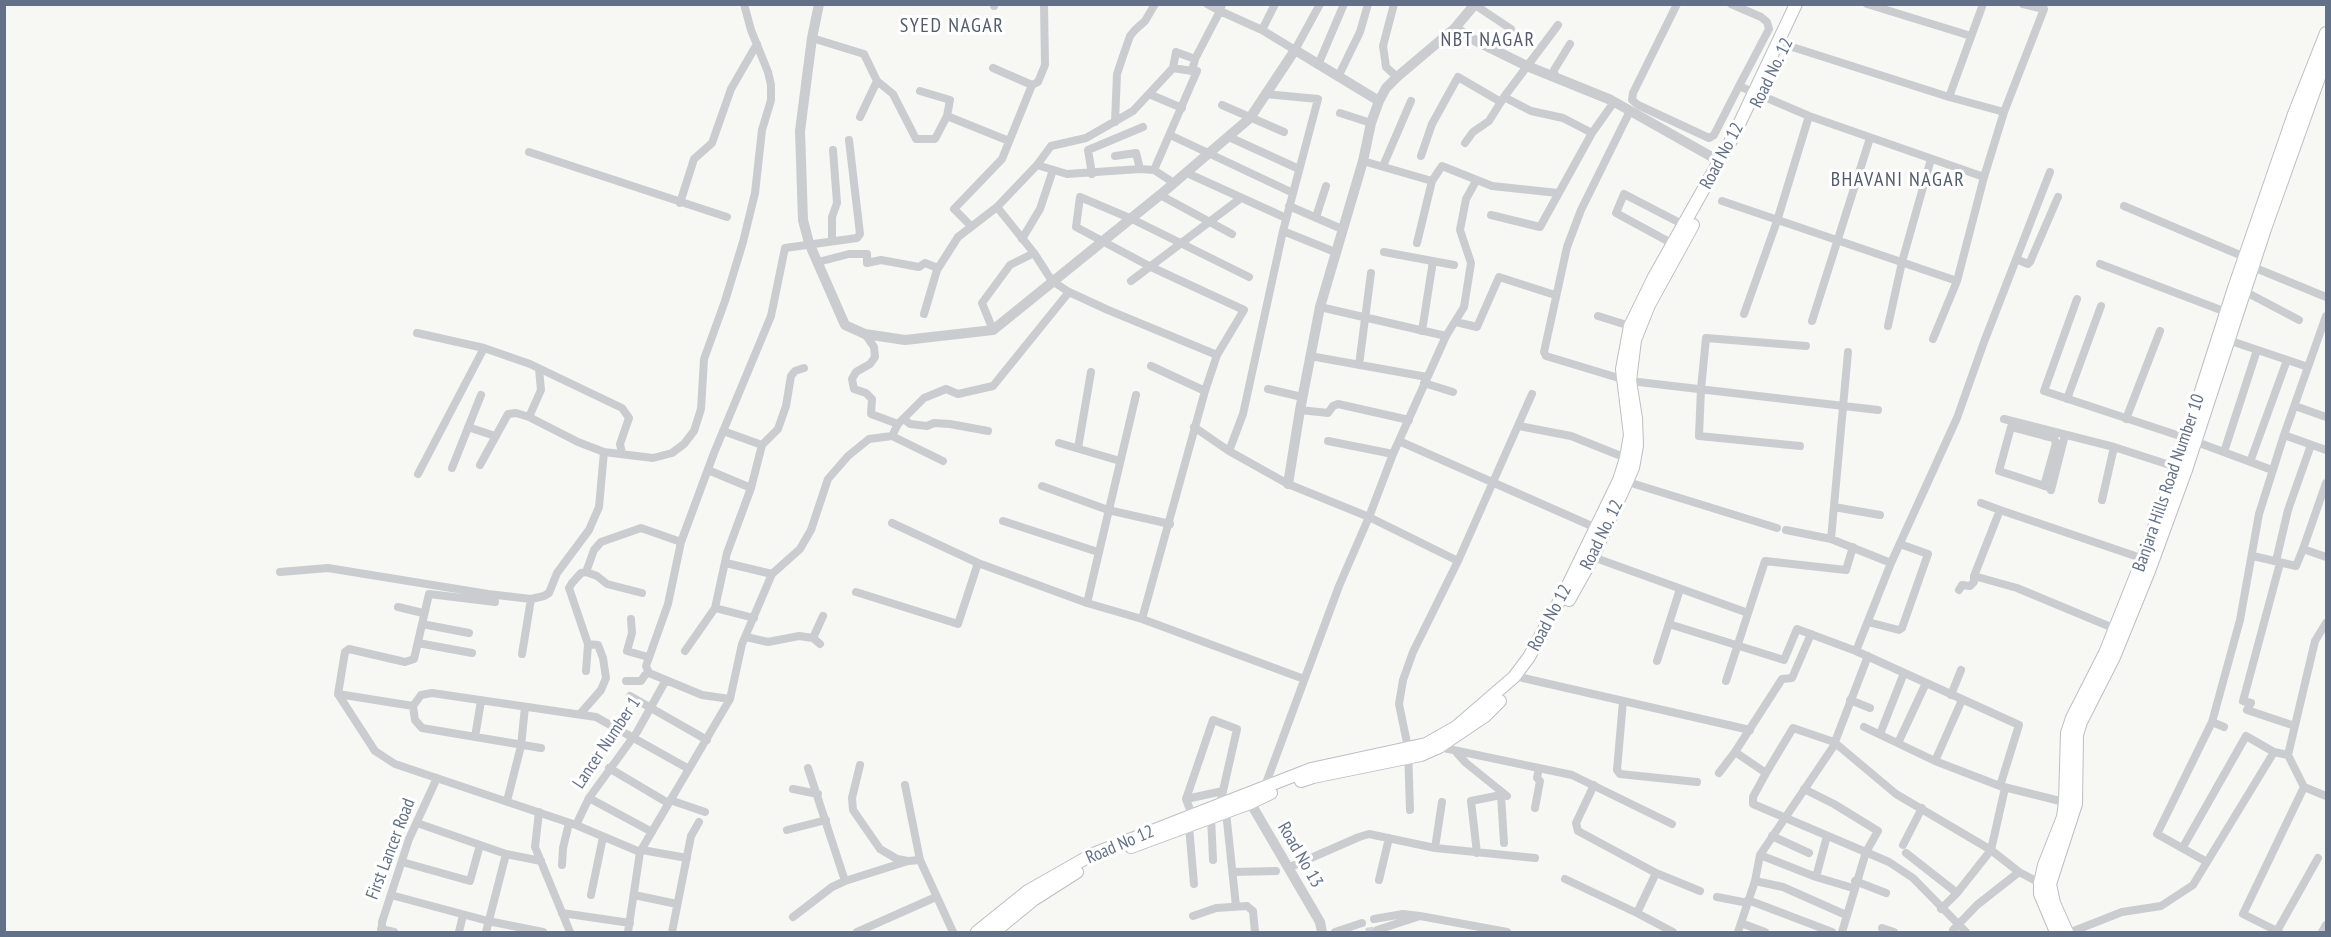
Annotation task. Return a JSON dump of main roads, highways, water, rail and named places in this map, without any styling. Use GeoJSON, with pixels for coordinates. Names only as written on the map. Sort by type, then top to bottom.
{"type":"FeatureCollection","features":[{"type":"Feature","properties":{"kind":"main road","name":"Road No 12"},"geometry":{"type":"LineString","coordinates":[[1248,799],[1264,786],[1311,769],[1408,753],[1448,732],[1486,703],[1514,677],[1539,640],[1588,555],[1594,527],[1619,480],[1630,435],[1626,380],[1622,369],[1630,326],[1654,277],[1757,95],[1760,80],[1796,4]]}},
{"type":"Feature","properties":{"kind":"main road","name":"Road No. 12"},"geometry":{"type":"LineString","coordinates":[[994,933],[1033,900],[1095,862],[1190,821],[1211,817],[1223,808],[1313,777],[1439,747],[1485,716],[1523,678],[1545,643],[1588,555],[1628,482],[1637,446],[1636,418],[1626,380],[1635,340],[1649,305],[1734,152],[1757,95],[1786,45],[1805,4]]}},
{"type":"Feature","properties":{"kind":"main road","name":"Banjara Hills Road Number 10"},"geometry":{"type":"LineString","coordinates":[[2067,933],[2054,903],[2050,884],[2071,803],[2077,735],[2148,560],[2228,340],[2294,114],[2326,33]]}},
{"type":"Feature","properties":{"kind":"main road","name":"Banjara Hills Road Number 10"},"geometry":{"type":"LineString","coordinates":[[2148,560],[2176,467],[2191,440],[2226,312],[2251,262],[2326,58]]}},
{"type":"Feature","properties":{"kind":"main road","name":"Banjara Hills Road Number 10"},"geometry":{"type":"LineString","coordinates":[[2056,933],[2040,894],[2040,883],[2044,865],[2071,803]]}},
{"type":"Feature","properties":{"kind":"main road","name":"Road No 12"},"geometry":{"type":"LineString","coordinates":[[977,933],[1028,891],[1071,866],[1099,852],[1223,808]]}},
{"type":"Feature","properties":{"kind":"tunnel"},"geometry":{"type":"LineString","coordinates":[[1366,932],[1377,930]]}},
{"type":"Feature","properties":{"kind":"district","name":"SYED NAGAR"},"geometry":{"type":"Point","coordinates":[952,26]}},
{"type":"Feature","properties":{"kind":"district","name":"NBT NAGAR"},"geometry":{"type":"Point","coordinates":[1488,40]}},
{"type":"Feature","properties":{"kind":"district","name":"BHAVANI NAGAR"},"geometry":{"type":"Point","coordinates":[1898,180]}}]}
